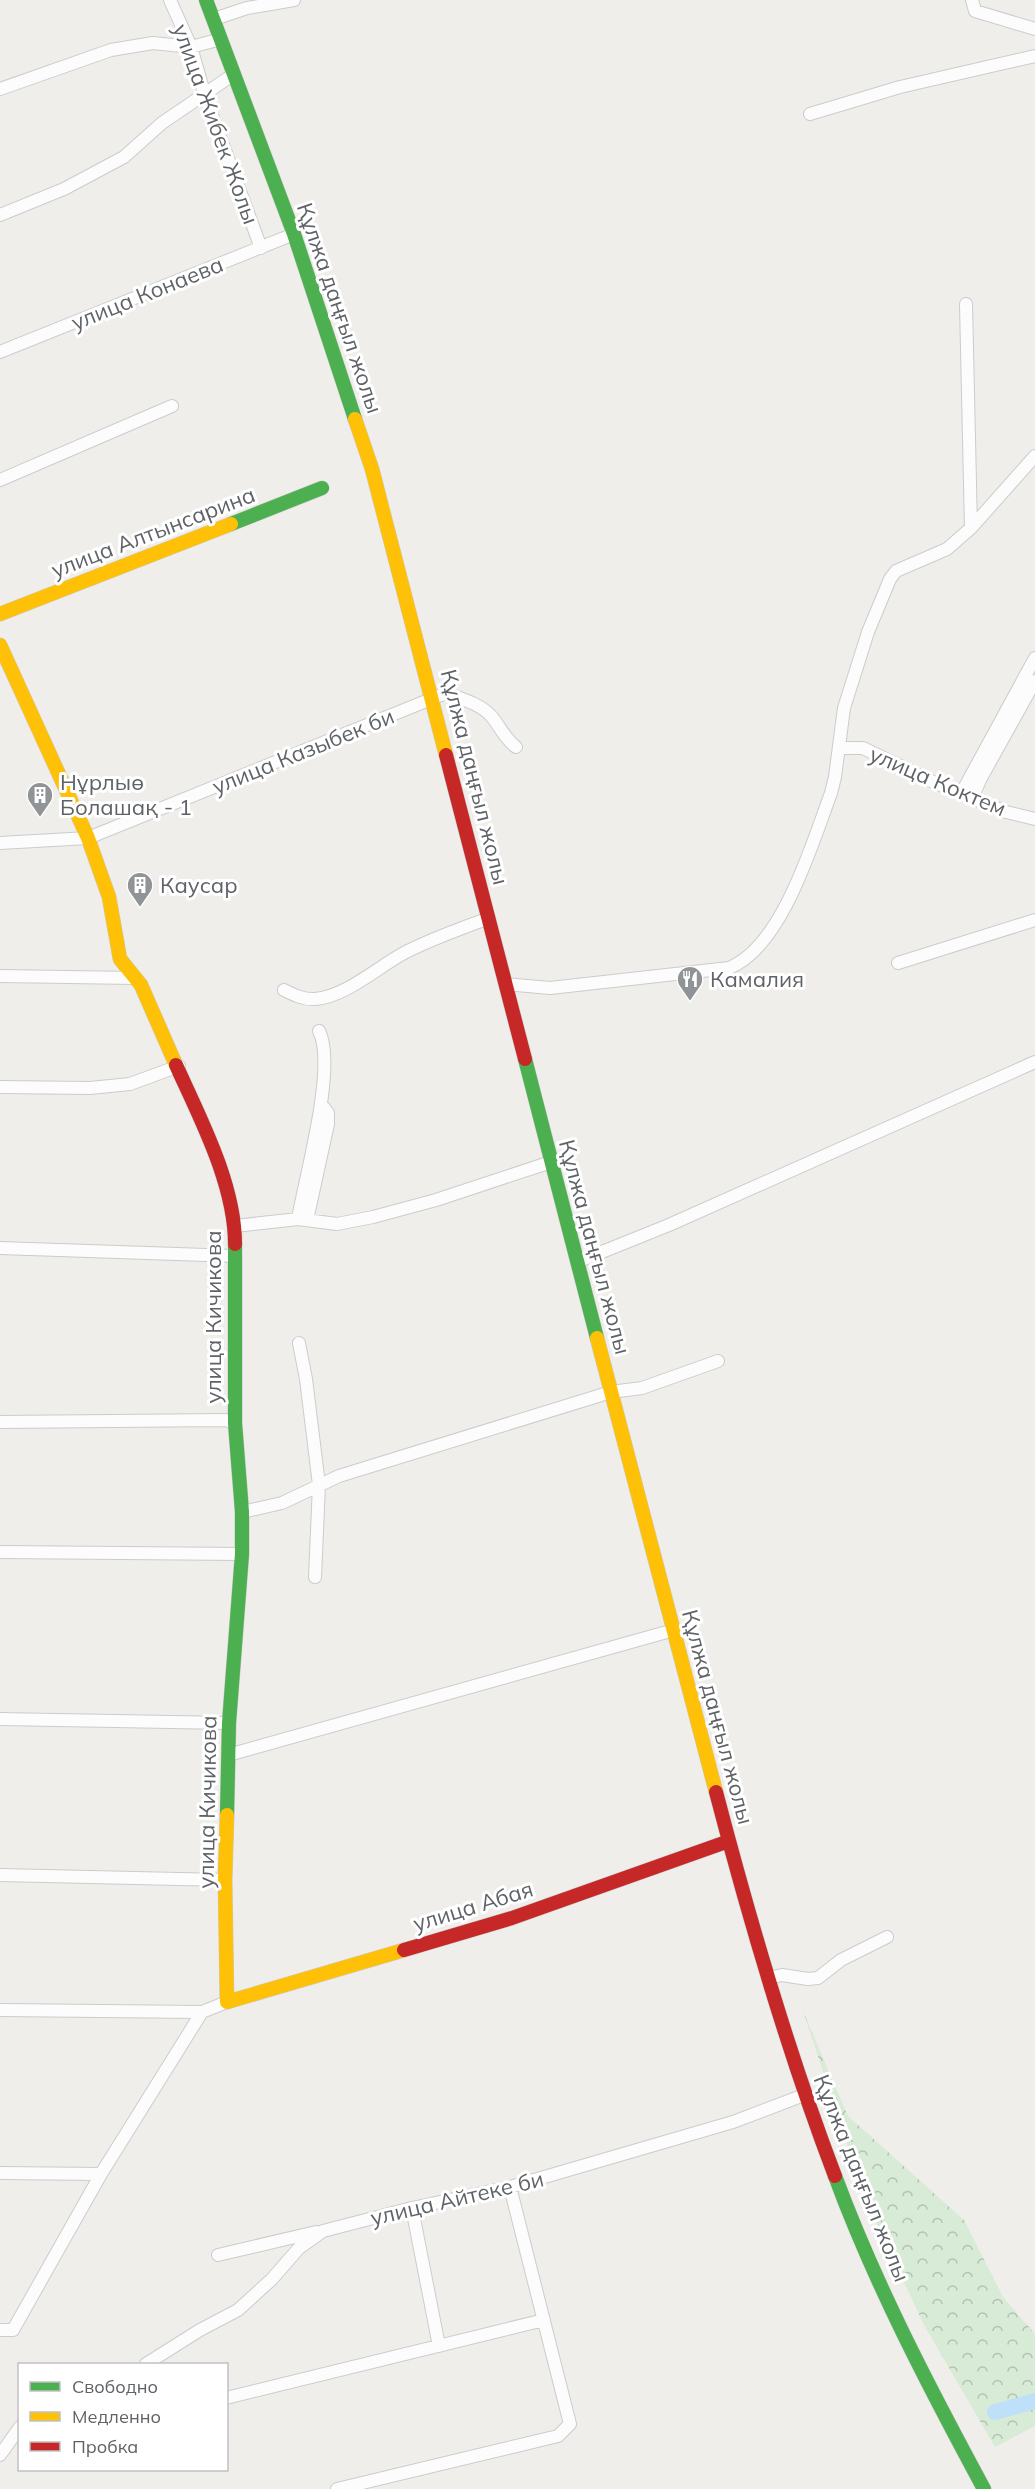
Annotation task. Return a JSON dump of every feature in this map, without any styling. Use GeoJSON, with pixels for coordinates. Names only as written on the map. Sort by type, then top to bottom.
{"type":"FeatureCollection","features":[{"type":"Feature","properties":{"kind":"main road","name":"Құлжа даңғыл жолы"},"geometry":{"type":"LineString","coordinates":[[206,0],[294,234],[372,469],[729,1841],[804,2095],[858,2238],[934,2397],[984,2489]]}},
{"type":"Feature","properties":{"kind":"main road","name":"улица Алтынсарина"},"geometry":{"type":"LineString","coordinates":[[0,614],[322,488]]}},
{"type":"Feature","properties":{"kind":"main road","name":"улица Кичикова"},"geometry":{"type":"LineString","coordinates":[[0,645],[88,838],[109,897],[120,959],[136,978],[179,1066],[216,1154],[235,1226],[235,1423],[242,1512],[242,1554],[229,1723],[225,1880],[227,2002]]}},
{"type":"Feature","properties":{"kind":"main road","name":"улица Абая"},"geometry":{"type":"LineString","coordinates":[[227,2002],[512,1918],[729,1841]]}},
{"type":"Feature","properties":{"kind":"street","name":"улица Жибек Жолы"},"geometry":{"type":"LineString","coordinates":[[170,0],[191,47],[205,96],[261,248]]}},
{"type":"Feature","properties":{"kind":"street"},"geometry":{"type":"LineString","coordinates":[[214,19],[247,8],[294,0]]}},
{"type":"Feature","properties":{"kind":"street"},"geometry":{"type":"LineString","coordinates":[[972,0],[975,11],[1035,28]]}},
{"type":"Feature","properties":{"kind":"street"},"geometry":{"type":"LineString","coordinates":[[0,89],[111,50],[153,43],[191,47],[221,39]]}},
{"type":"Feature","properties":{"kind":"street"},"geometry":{"type":"LineString","coordinates":[[810,114],[900,87],[1035,56]]}},
{"type":"Feature","properties":{"kind":"street"},"geometry":{"type":"LineString","coordinates":[[0,215],[63,189],[124,157],[162,123],[205,96],[234,74]]}},
{"type":"Feature","properties":{"kind":"street","name":"улица Конаева"},"geometry":{"type":"LineString","coordinates":[[0,352],[294,234]]}},
{"type":"Feature","properties":{"kind":"street"},"geometry":{"type":"LineString","coordinates":[[966,304],[971,528]]}},
{"type":"Feature","properties":{"kind":"street"},"geometry":{"type":"LineString","coordinates":[[0,480],[172,406]]}},
{"type":"Feature","properties":{"kind":"street"},"geometry":{"type":"LineString","coordinates":[[506,984],[550,988],[729,968],[741,963],[764,941],[794,891],[831,794],[840,748],[844,708],[868,632],[890,579],[896,571],[947,549],[971,528],[1035,456]]}},
{"type":"Feature","properties":{"kind":"street"},"geometry":{"type":"LineString","coordinates":[[967,796],[1035,658]]}},
{"type":"Feature","properties":{"kind":"street"},"geometry":{"type":"LineString","coordinates":[[967,796],[981,778],[1035,681]]}},
{"type":"Feature","properties":{"kind":"street"},"geometry":{"type":"LineString","coordinates":[[433,698],[446,693],[472,703],[491,716],[508,741],[516,747]]}},
{"type":"Feature","properties":{"kind":"street","name":"улица Казыбек би"},"geometry":{"type":"LineString","coordinates":[[0,843],[88,838],[433,698]]}},
{"type":"Feature","properties":{"kind":"street","name":"улица Коктем"},"geometry":{"type":"LineString","coordinates":[[840,748],[862,748],[967,796],[1006,812],[1035,819]]}},
{"type":"Feature","properties":{"kind":"street"},"geometry":{"type":"LineString","coordinates":[[284,990],[297,997],[323,998],[351,986],[423,944],[489,918]]}},
{"type":"Feature","properties":{"kind":"street"},"geometry":{"type":"LineString","coordinates":[[898,963],[1035,920]]}},
{"type":"Feature","properties":{"kind":"street"},"geometry":{"type":"LineString","coordinates":[[0,976],[136,978]]}},
{"type":"Feature","properties":{"kind":"street"},"geometry":{"type":"LineString","coordinates":[[303,1220],[321,1104],[323,1042],[319,1031]]}},
{"type":"Feature","properties":{"kind":"street"},"geometry":{"type":"LineString","coordinates":[[577,1262],[669,1225],[1035,1062]]}},
{"type":"Feature","properties":{"kind":"street"},"geometry":{"type":"LineString","coordinates":[[0,1087],[90,1088],[130,1084],[179,1066]]}},
{"type":"Feature","properties":{"kind":"street"},"geometry":{"type":"LineString","coordinates":[[235,1226],[303,1220],[337,1224],[373,1217],[436,1200],[551,1162]]}},
{"type":"Feature","properties":{"kind":"street"},"geometry":{"type":"LineString","coordinates":[[0,1248],[235,1256]]}},
{"type":"Feature","properties":{"kind":"street"},"geometry":{"type":"LineString","coordinates":[[299,1343],[306,1379],[319,1485],[315,1577]]}},
{"type":"Feature","properties":{"kind":"street"},"geometry":{"type":"LineString","coordinates":[[242,1512],[282,1503],[339,1476],[611,1392],[642,1388],[718,1361]]}},
{"type":"Feature","properties":{"kind":"street"},"geometry":{"type":"LineString","coordinates":[[0,1422],[225,1420],[235,1423]]}},
{"type":"Feature","properties":{"kind":"street"},"geometry":{"type":"LineString","coordinates":[[0,1552],[242,1554]]}},
{"type":"Feature","properties":{"kind":"street"},"geometry":{"type":"LineString","coordinates":[[228,1755],[674,1630]]}},
{"type":"Feature","properties":{"kind":"street"},"geometry":{"type":"LineString","coordinates":[[0,1719],[229,1723]]}},
{"type":"Feature","properties":{"kind":"street"},"geometry":{"type":"LineString","coordinates":[[0,1875],[225,1880]]}},
{"type":"Feature","properties":{"kind":"street"},"geometry":{"type":"LineString","coordinates":[[768,1978],[782,1975],[808,1979],[818,1978],[841,1959],[886,1937]]}},
{"type":"Feature","properties":{"kind":"street"},"geometry":{"type":"LineString","coordinates":[[0,2010],[202,2012],[227,2002]]}},
{"type":"Feature","properties":{"kind":"street"},"geometry":{"type":"LineString","coordinates":[[6,2330],[202,2012]]}},
{"type":"Feature","properties":{"kind":"street","name":"улица Айтеке би"},"geometry":{"type":"LineString","coordinates":[[148,2363],[200,2330],[238,2310],[272,2279],[299,2248],[322,2231],[412,2208],[510,2187],[733,2122],[804,2095]]}},
{"type":"Feature","properties":{"kind":"street"},"geometry":{"type":"LineString","coordinates":[[0,2173],[101,2174]]}},
{"type":"Feature","properties":{"kind":"street"},"geometry":{"type":"LineString","coordinates":[[337,2489],[558,2436],[570,2424],[510,2187]]}},
{"type":"Feature","properties":{"kind":"street"},"geometry":{"type":"LineString","coordinates":[[412,2208],[439,2346]]}},
{"type":"Feature","properties":{"kind":"street"},"geometry":{"type":"LineString","coordinates":[[218,2255],[322,2231]]}},
{"type":"Feature","properties":{"kind":"street"},"geometry":{"type":"LineString","coordinates":[[228,2398],[544,2320]]}},
{"type":"Feature","properties":{"kind":"street"},"geometry":{"type":"LineString","coordinates":[[0,2455],[18,2430]]}},
{"type":"Feature","properties":{"kind":"green space"},"geometry":{"type":"Polygon","coordinates":[[[803,2011],[848,2116],[964,2220],[1003,2297],[1035,2334],[1035,2426],[995,2447],[924,2325],[865,2198],[803,2011]]]}},
{"type":"Feature","properties":{"kind":"waterway"},"geometry":{"type":"LineString","coordinates":[[995,2412],[1035,2401]]}},
{"type":"Feature","properties":{"kind":"traffic: fast"},"geometry":{"type":"LineString","coordinates":[[206,0],[294,234],[355,419]]}},
{"type":"Feature","properties":{"kind":"traffic: fast"},"geometry":{"type":"LineString","coordinates":[[231,524],[322,488]]}},
{"type":"Feature","properties":{"kind":"traffic: fast"},"geometry":{"type":"LineString","coordinates":[[525,1059],[597,1338]]}},
{"type":"Feature","properties":{"kind":"traffic: fast"},"geometry":{"type":"LineString","coordinates":[[227,1815],[229,1723],[242,1554],[242,1512],[235,1423],[235,1244]]}},
{"type":"Feature","properties":{"kind":"traffic: fast"},"geometry":{"type":"LineString","coordinates":[[835,2176],[885,2296],[984,2489]]}},
{"type":"Feature","properties":{"kind":"traffic: slow"},"geometry":{"type":"LineString","coordinates":[[355,419],[372,469],[446,755]]}},
{"type":"Feature","properties":{"kind":"traffic: slow"},"geometry":{"type":"LineString","coordinates":[[0,614],[231,524]]}},
{"type":"Feature","properties":{"kind":"traffic: slow"},"geometry":{"type":"LineString","coordinates":[[0,645],[88,838],[109,897],[120,959],[141,985],[176,1065]]}},
{"type":"Feature","properties":{"kind":"traffic: slow"},"geometry":{"type":"LineString","coordinates":[[597,1338],[716,1792]]}},
{"type":"Feature","properties":{"kind":"traffic: slow"},"geometry":{"type":"LineString","coordinates":[[227,1815],[225,1880],[227,2002],[404,1950]]}},
{"type":"Feature","properties":{"kind":"traffic: jam"},"geometry":{"type":"LineString","coordinates":[[446,755],[525,1059]]}},
{"type":"Feature","properties":{"kind":"traffic: jam"},"geometry":{"type":"LineString","coordinates":[[176,1065],[223,1175],[229,1198],[235,1244]]}},
{"type":"Feature","properties":{"kind":"traffic: jam"},"geometry":{"type":"LineString","coordinates":[[716,1792],[770,1986],[835,2176]]}},
{"type":"Feature","properties":{"kind":"traffic: jam"},"geometry":{"type":"LineString","coordinates":[[404,1950],[512,1918],[729,1841]]}},
{"type":"Feature","properties":{"kind":"place","name":"Нұрлыө Болашақ - 1"},"geometry":{"type":"Point","coordinates":[40,818]}},
{"type":"Feature","properties":{"kind":"place","name":"Каусар"},"geometry":{"type":"Point","coordinates":[140,908]}},
{"type":"Feature","properties":{"kind":"place","name":"Камалия"},"geometry":{"type":"Point","coordinates":[690,1002]}}]}
